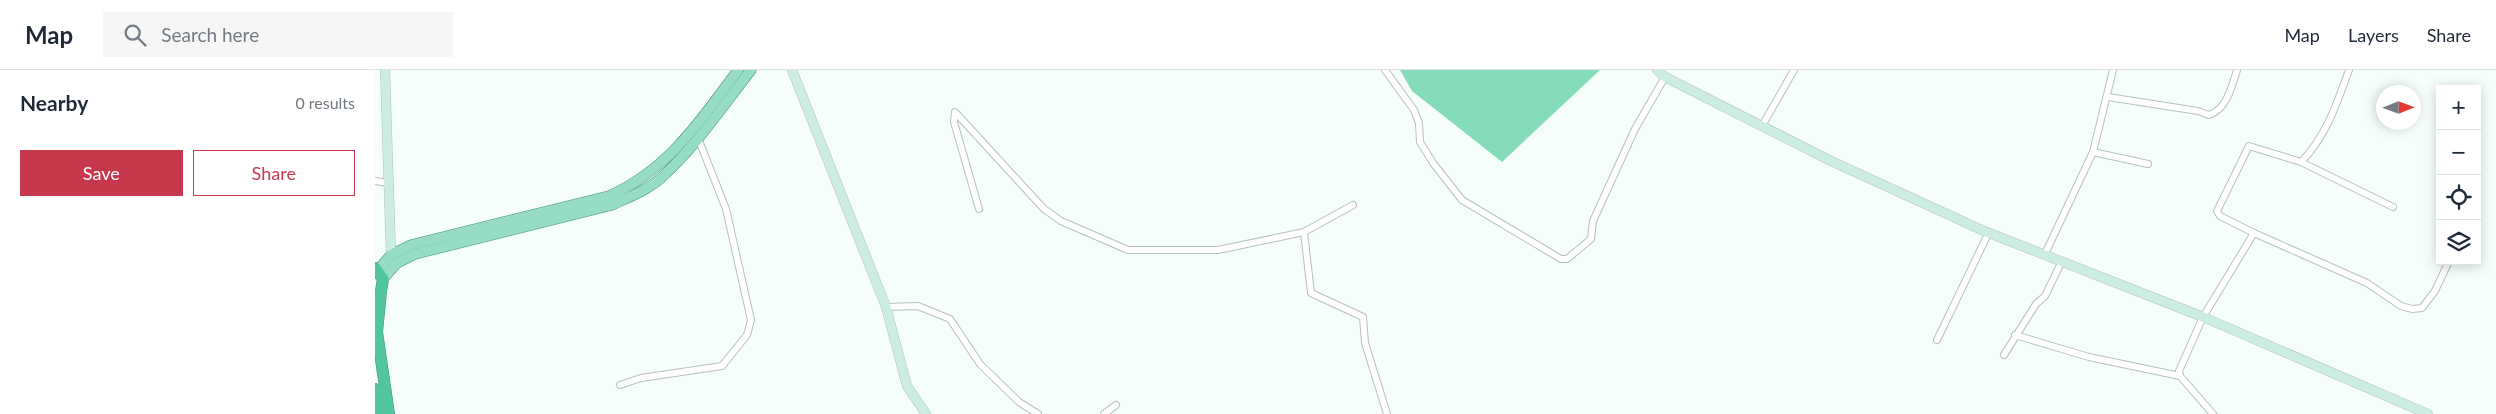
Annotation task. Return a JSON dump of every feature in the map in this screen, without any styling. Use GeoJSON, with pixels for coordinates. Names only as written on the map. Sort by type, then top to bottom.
{"type":"FeatureCollection","features":[{"type":"Feature","properties":{"kind":"highway"},"geometry":{"type":"LineString","coordinates":[[379,272],[377,332],[389,414]]}},
{"type":"Feature","properties":{"kind":"highway"},"geometry":{"type":"LineString","coordinates":[[375,389],[379,414]]}},
{"type":"Feature","properties":{"kind":"main road"},"geometry":{"type":"LineString","coordinates":[[379,272],[391,255],[411,245],[609,196],[632,186],[655,170],[692,131],[738,70]]}},
{"type":"Feature","properties":{"kind":"main road"},"geometry":{"type":"LineString","coordinates":[[379,272],[415,254],[612,205],[637,194],[661,177],[698,138],[751,70]]}},
{"type":"Feature","properties":{"kind":"street"},"geometry":{"type":"LineString","coordinates":[[385,70],[391,255]]}},
{"type":"Feature","properties":{"kind":"street"},"geometry":{"type":"LineString","coordinates":[[792,70],[886,307],[907,386],[926,414]]}},
{"type":"Feature","properties":{"kind":"street"},"geometry":{"type":"LineString","coordinates":[[1385,70],[1414,110],[1419,123],[1420,142],[1462,200],[1561,259],[1567,259],[1591,239],[1593,221],[1635,129],[1665,77]]}},
{"type":"Feature","properties":{"kind":"street"},"geometry":{"type":"LineString","coordinates":[[1657,70],[1665,77],[1831,161],[1989,232],[2203,317],[2428,414]]}},
{"type":"Feature","properties":{"kind":"street"},"geometry":{"type":"LineString","coordinates":[[1761,126],[1794,70]]}},
{"type":"Feature","properties":{"kind":"street"},"geometry":{"type":"LineString","coordinates":[[2045,254],[2093,152],[2108,97],[2113,70]]}},
{"type":"Feature","properties":{"kind":"street"},"geometry":{"type":"LineString","coordinates":[[2108,97],[2209,115],[2215,112],[2230,95],[2237,70]]}},
{"type":"Feature","properties":{"kind":"street"},"geometry":{"type":"LineString","coordinates":[[2301,162],[2313,149],[2328,124],[2349,70]]}},
{"type":"Feature","properties":{"kind":"street"},"geometry":{"type":"LineString","coordinates":[[979,209],[954,122],[955,112],[1044,209],[1061,221],[1128,250],[1218,250],[1304,232],[1353,205]]}},
{"type":"Feature","properties":{"kind":"street"},"geometry":{"type":"LineString","coordinates":[[620,385],[641,378],[722,366],[747,335],[751,320],[726,209],[698,138]]}},
{"type":"Feature","properties":{"kind":"street"},"geometry":{"type":"LineString","coordinates":[[2393,207],[2301,162],[2249,146],[2217,211],[2220,216],[2344,272],[2412,310],[2422,308],[2435,291],[2447,265]]}},
{"type":"Feature","properties":{"kind":"street"},"geometry":{"type":"LineString","coordinates":[[2093,152],[2148,164]]}},
{"type":"Feature","properties":{"kind":"street"},"geometry":{"type":"LineString","coordinates":[[375,181],[388,184]]}},
{"type":"Feature","properties":{"kind":"street"},"geometry":{"type":"LineString","coordinates":[[1304,232],[1311,293],[1363,317],[1365,343],[1387,414]]}},
{"type":"Feature","properties":{"kind":"street"},"geometry":{"type":"LineString","coordinates":[[1937,340],[1989,232]]}},
{"type":"Feature","properties":{"kind":"street"},"geometry":{"type":"LineString","coordinates":[[2179,376],[2179,371],[2203,317],[2254,233]]}},
{"type":"Feature","properties":{"kind":"street"},"geometry":{"type":"LineString","coordinates":[[2004,355],[2036,304],[2045,296],[2062,261]]}},
{"type":"Feature","properties":{"kind":"street"},"geometry":{"type":"LineString","coordinates":[[886,307],[918,306],[950,320],[980,364],[1019,402],[1038,414]]}},
{"type":"Feature","properties":{"kind":"street"},"geometry":{"type":"LineString","coordinates":[[2015,335],[2089,357],[2179,376],[2213,414]]}},
{"type":"Feature","properties":{"kind":"street"},"geometry":{"type":"LineString","coordinates":[[1104,414],[1117,405]]}},
{"type":"Feature","properties":{"kind":"green space"},"geometry":{"type":"Polygon","coordinates":[[[1400,70],[1600,70],[1502,162],[1412,91],[1400,70]]]}}]}
